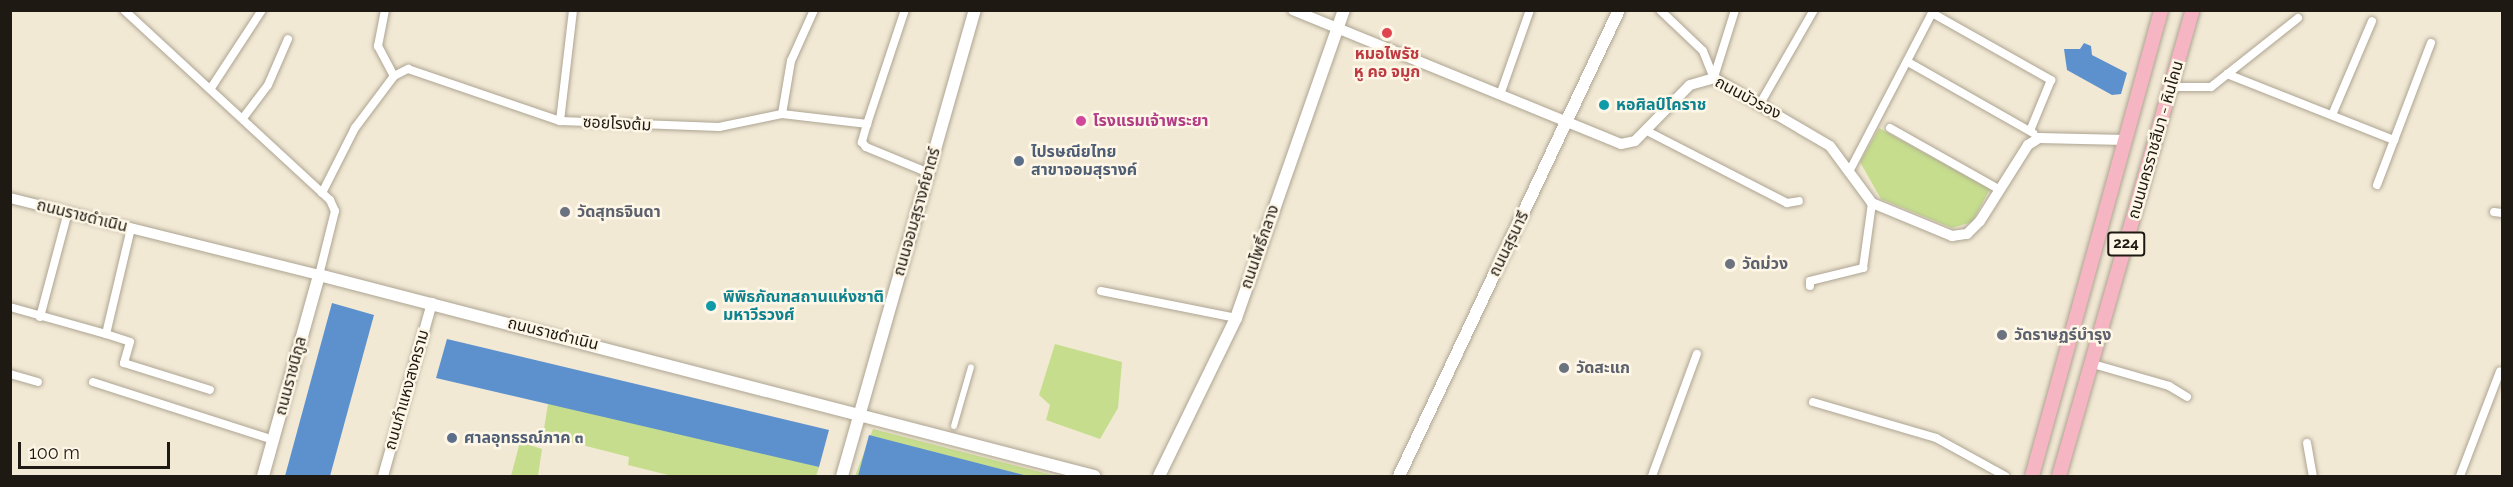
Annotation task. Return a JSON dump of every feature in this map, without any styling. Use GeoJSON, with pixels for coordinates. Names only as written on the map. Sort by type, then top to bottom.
{"type":"FeatureCollection","features":[{"type":"Feature","properties":{"kind":"main road","name":"ถนนจอมสุรางค์ยาตร์"},"geometry":{"type":"LineString","coordinates":[[842,477],[975,10]]}},
{"type":"Feature","properties":{"kind":"main road","name":"ถนนโพธิ์กลาง"},"geometry":{"type":"LineString","coordinates":[[1159,477],[1236,318],[1344,10]]}},
{"type":"Feature","properties":{"kind":"main road","name":"ถนนสุรนารี"},"geometry":{"type":"LineString","coordinates":[[1399,477],[1567,123],[1618,10]]}},
{"type":"Feature","properties":{"kind":"main road","name":"ถนนนครราชสีมา - หินโคน"},"geometry":{"type":"LineString","coordinates":[[2032,477],[2161,10]]}},
{"type":"Feature","properties":{"kind":"main road","name":"ถนนนครราชสีมา - หินโคน"},"geometry":{"type":"LineString","coordinates":[[2059,477],[2193,10]]}},
{"type":"Feature","properties":{"kind":"main road","name":"ถนนราชดำเนิน"},"geometry":{"type":"LineString","coordinates":[[319,275],[860,414],[1094,477]]}},
{"type":"Feature","properties":{"kind":"main road","name":"ถนนราชนิกูล"},"geometry":{"type":"LineString","coordinates":[[263,477],[319,275]]}},
{"type":"Feature","properties":{"kind":"street"},"geometry":{"type":"LineString","coordinates":[[124,10],[211,87],[322,193],[334,211],[319,275]]}},
{"type":"Feature","properties":{"kind":"street"},"geometry":{"type":"LineString","coordinates":[[211,87],[262,10]]}},
{"type":"Feature","properties":{"kind":"street"},"geometry":{"type":"LineString","coordinates":[[322,193],[355,128],[394,76],[378,46],[385,10]]}},
{"type":"Feature","properties":{"kind":"street"},"geometry":{"type":"LineString","coordinates":[[560,121],[573,10]]}},
{"type":"Feature","properties":{"kind":"street"},"geometry":{"type":"LineString","coordinates":[[782,114],[791,61],[814,10]]}},
{"type":"Feature","properties":{"kind":"street"},"geometry":{"type":"LineString","coordinates":[[905,10],[862,142],[866,147],[929,172]]}},
{"type":"Feature","properties":{"kind":"street","name":"ถนนบัวรอง"},"geometry":{"type":"LineString","coordinates":[[1293,10],[1621,144],[1635,141],[1690,85],[1714,78],[1761,102],[1830,146],[1851,168],[1872,203]]}},
{"type":"Feature","properties":{"kind":"street"},"geometry":{"type":"LineString","coordinates":[[1500,95],[1530,10]]}},
{"type":"Feature","properties":{"kind":"street"},"geometry":{"type":"LineString","coordinates":[[1660,10],[1703,51],[1714,78]]}},
{"type":"Feature","properties":{"kind":"street"},"geometry":{"type":"LineString","coordinates":[[1714,78],[1736,10]]}},
{"type":"Feature","properties":{"kind":"street"},"geometry":{"type":"LineString","coordinates":[[1761,102],[1814,10]]}},
{"type":"Feature","properties":{"kind":"street"},"geometry":{"type":"LineString","coordinates":[[1851,168],[1908,62],[1928,15],[1937,14],[2051,80],[2030,131]]}},
{"type":"Feature","properties":{"kind":"street"},"geometry":{"type":"LineString","coordinates":[[2171,87],[2211,87],[2298,18]]}},
{"type":"Feature","properties":{"kind":"street"},"geometry":{"type":"LineString","coordinates":[[2331,115],[2372,21]]}},
{"type":"Feature","properties":{"kind":"street"},"geometry":{"type":"LineString","coordinates":[[243,118],[267,85],[288,39]]}},
{"type":"Feature","properties":{"kind":"street"},"geometry":{"type":"LineString","coordinates":[[2377,185],[2431,43]]}},
{"type":"Feature","properties":{"kind":"street"},"geometry":{"type":"LineString","coordinates":[[1908,62],[2039,138]]}},
{"type":"Feature","properties":{"kind":"street","name":"ซอยโรงต้ม"},"geometry":{"type":"LineString","coordinates":[[394,76],[408,69],[560,121],[710,127],[782,114],[867,124]]}},
{"type":"Feature","properties":{"kind":"street"},"geometry":{"type":"LineString","coordinates":[[2228,74],[2394,140]]}},
{"type":"Feature","properties":{"kind":"street"},"geometry":{"type":"LineString","coordinates":[[1890,128],[2000,190]]}},
{"type":"Feature","properties":{"kind":"street"},"geometry":{"type":"LineString","coordinates":[[1645,130],[1787,203],[1799,201]]}},
{"type":"Feature","properties":{"kind":"street"},"geometry":{"type":"LineString","coordinates":[[1810,286],[1810,281],[1863,268],[1872,203],[1958,237],[1980,221],[2028,145],[2039,138],[2125,140]]}},
{"type":"Feature","properties":{"kind":"street","name":"ถนนราชดำเนิน"},"geometry":{"type":"LineString","coordinates":[[10,198],[319,275]]}},
{"type":"Feature","properties":{"kind":"street"},"geometry":{"type":"LineString","coordinates":[[40,317],[69,212]]}},
{"type":"Feature","properties":{"kind":"street"},"geometry":{"type":"LineString","coordinates":[[106,334],[131,228]]}},
{"type":"Feature","properties":{"kind":"street"},"geometry":{"type":"LineString","coordinates":[[1101,291],[1236,318]]}},
{"type":"Feature","properties":{"kind":"street","name":"ถนนกำแหงสงคราม"},"geometry":{"type":"LineString","coordinates":[[383,477],[432,303]]}},
{"type":"Feature","properties":{"kind":"street"},"geometry":{"type":"LineString","coordinates":[[10,308],[130,342],[124,363],[210,390]]}},
{"type":"Feature","properties":{"kind":"street"},"geometry":{"type":"LineString","coordinates":[[1652,477],[1697,354]]}},
{"type":"Feature","properties":{"kind":"street"},"geometry":{"type":"LineString","coordinates":[[2092,364],[2169,386],[2187,397]]}},
{"type":"Feature","properties":{"kind":"street"},"geometry":{"type":"LineString","coordinates":[[954,426],[971,367]]}},
{"type":"Feature","properties":{"kind":"street"},"geometry":{"type":"LineString","coordinates":[[2460,477],[2500,371]]}},
{"type":"Feature","properties":{"kind":"street"},"geometry":{"type":"LineString","coordinates":[[10,374],[38,382]]}},
{"type":"Feature","properties":{"kind":"street"},"geometry":{"type":"LineString","coordinates":[[93,382],[274,440]]}},
{"type":"Feature","properties":{"kind":"street"},"geometry":{"type":"LineString","coordinates":[[1813,402],[1936,438],[2005,477]]}},
{"type":"Feature","properties":{"kind":"street"},"geometry":{"type":"LineString","coordinates":[[2307,443],[2313,477]]}},
{"type":"Feature","properties":{"kind":"green space"},"geometry":{"type":"Polygon","coordinates":[[[1879,128],[1990,189],[1972,222],[1952,228],[1881,199],[1860,162],[1879,128]]]}},
{"type":"Feature","properties":{"kind":"green space"},"geometry":{"type":"Polygon","coordinates":[[[1055,344],[1122,362],[1118,408],[1100,439],[1046,420],[1050,405],[1039,395],[1055,344]]]}},
{"type":"Feature","properties":{"kind":"green space"},"geometry":{"type":"Polygon","coordinates":[[[548,404],[664,427],[819,467],[816,476],[672,476],[628,465],[629,457],[543,435],[548,404]]]}},
{"type":"Feature","properties":{"kind":"green space"},"geometry":{"type":"Polygon","coordinates":[[[873,429],[1056,476],[855,476],[873,429]]]}},
{"type":"Feature","properties":{"kind":"green space"},"geometry":{"type":"Polygon","coordinates":[[[520,442],[542,449],[538,476],[511,476],[520,442]]]}},
{"type":"Feature","properties":{"kind":"water"},"geometry":{"type":"Polygon","coordinates":[[[2084,43],[2091,46],[2092,55],[2127,73],[2121,94],[2112,95],[2067,70],[2064,49],[2080,49],[2084,43]]]}},
{"type":"Feature","properties":{"kind":"water"},"geometry":{"type":"Polygon","coordinates":[[[332,303],[374,315],[330,476],[285,476],[332,303]]]}},
{"type":"Feature","properties":{"kind":"water"},"geometry":{"type":"Polygon","coordinates":[[[447,339],[829,430],[819,467],[436,378],[447,339]]]}},
{"type":"Feature","properties":{"kind":"water"},"geometry":{"type":"Polygon","coordinates":[[[869,435],[1028,476],[858,476],[869,435]]]}},
{"type":"Feature","properties":{"kind":"place","name":"หมอไพรัช หู คอ จมูก"},"geometry":{"type":"Point","coordinates":[1387,33]}},
{"type":"Feature","properties":{"kind":"place","name":"หอศิลป์โคราช"},"geometry":{"type":"Point","coordinates":[1604,105]}},
{"type":"Feature","properties":{"kind":"place","name":"โรงแรมเจ้าพระยา"},"geometry":{"type":"Point","coordinates":[1081,121]}},
{"type":"Feature","properties":{"kind":"place","name":"ไปรษณียไทย สาขาจอมสุรางค์"},"geometry":{"type":"Point","coordinates":[1019,161]}},
{"type":"Feature","properties":{"kind":"place","name":"วัดสุทธจินดา"},"geometry":{"type":"Point","coordinates":[565,212]}},
{"type":"Feature","properties":{"kind":"place","name":"วัดม่วง"},"geometry":{"type":"Point","coordinates":[1730,264]}},
{"type":"Feature","properties":{"kind":"place","name":"พิพิธภัณฑสถานแห่งชาติ มหาวีรวงศ์"},"geometry":{"type":"Point","coordinates":[711,306]}},
{"type":"Feature","properties":{"kind":"place","name":"วัดราษฏร์บำรุง"},"geometry":{"type":"Point","coordinates":[2002,335]}},
{"type":"Feature","properties":{"kind":"place","name":"วัดสะแก"},"geometry":{"type":"Point","coordinates":[1564,368]}},
{"type":"Feature","properties":{"kind":"place","name":"ศาลอุทธรณ์ภาค ๓"},"geometry":{"type":"Point","coordinates":[452,438]}}]}
